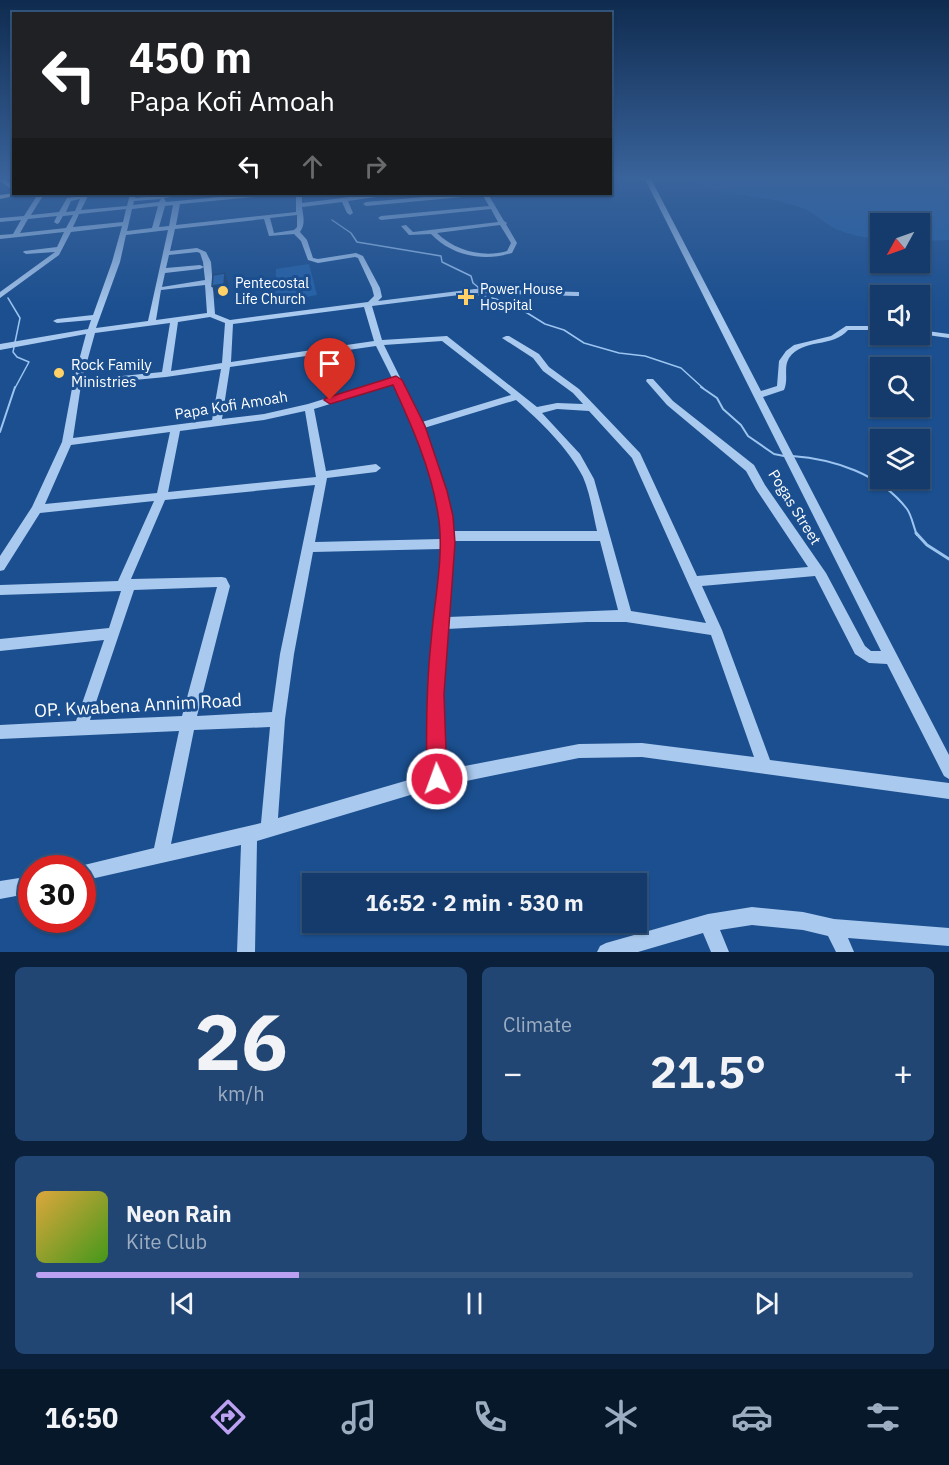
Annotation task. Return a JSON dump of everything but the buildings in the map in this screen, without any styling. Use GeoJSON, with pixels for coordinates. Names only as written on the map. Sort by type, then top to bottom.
{"type":"FeatureCollection","features":[{"type":"Feature","properties":{"kind":"street"},"geometry":{"type":"LineString","coordinates":[[15,235],[23,223]]}},
{"type":"Feature","properties":{"kind":"street"},"geometry":{"type":"LineString","coordinates":[[0,296],[51,260],[60,249],[73,223]]}},
{"type":"Feature","properties":{"kind":"street"},"geometry":{"type":"LineString","coordinates":[[0,566],[37,509],[67,442],[77,383],[90,331],[116,262],[125,223]]}},
{"type":"Feature","properties":{"kind":"street"},"geometry":{"type":"LineString","coordinates":[[155,229],[157,223]]}},
{"type":"Feature","properties":{"kind":"street"},"geometry":{"type":"LineString","coordinates":[[152,323],[156,291],[168,253],[174,223]]}},
{"type":"Feature","properties":{"kind":"street"},"geometry":{"type":"LineString","coordinates":[[0,237],[70,230],[155,229],[207,223]]}},
{"type":"Feature","properties":{"kind":"street"},"geometry":{"type":"LineString","coordinates":[[268,223],[271,235],[296,232],[300,223]]}},
{"type":"Feature","properties":{"kind":"street"},"geometry":{"type":"LineString","coordinates":[[404,226],[411,234],[501,223]]}},
{"type":"Feature","properties":{"kind":"street"},"geometry":{"type":"LineString","coordinates":[[433,232],[442,240],[462,250],[481,255],[505,254],[513,248],[514,243],[504,223]]}},
{"type":"Feature","properties":{"kind":"street"},"geometry":{"type":"LineString","coordinates":[[671,223],[949,771]]}},
{"type":"Feature","properties":{"kind":"street"},"geometry":{"type":"LineString","coordinates":[[296,232],[304,240],[310,259],[318,261],[356,255],[361,257],[378,295],[368,306]]}},
{"type":"Feature","properties":{"kind":"street"},"geometry":{"type":"LineString","coordinates":[[26,252],[60,249]]}},
{"type":"Feature","properties":{"kind":"street"},"geometry":{"type":"LineString","coordinates":[[168,253],[202,250],[207,262],[211,315]]}},
{"type":"Feature","properties":{"kind":"street"},"geometry":{"type":"LineString","coordinates":[[162,271],[200,267]]}},
{"type":"Feature","properties":{"kind":"street"},"geometry":{"type":"LineString","coordinates":[[164,289],[208,282]]}},
{"type":"Feature","properties":{"kind":"street"},"geometry":{"type":"LineString","coordinates":[[0,347],[90,331],[211,315],[229,322],[479,292],[576,294]]}},
{"type":"Feature","properties":{"kind":"street"},"geometry":{"type":"LineString","coordinates":[[368,306],[379,343],[419,426],[446,516],[447,540],[442,624],[435,694],[437,779]]}},
{"type":"Feature","properties":{"kind":"street"},"geometry":{"type":"LineString","coordinates":[[57,321],[96,317]]}},
{"type":"Feature","properties":{"kind":"street"},"geometry":{"type":"LineString","coordinates":[[166,374],[174,320]]}},
{"type":"Feature","properties":{"kind":"street"},"geometry":{"type":"LineString","coordinates":[[216,424],[226,366],[229,322]]}},
{"type":"Feature","properties":{"kind":"street"},"geometry":{"type":"LineString","coordinates":[[759,395],[781,388],[784,380],[781,367],[783,360],[797,348],[808,342],[837,337],[846,328],[870,328]]}},
{"type":"Feature","properties":{"kind":"street"},"geometry":{"type":"LineString","coordinates":[[930,333],[949,336]]}},
{"type":"Feature","properties":{"kind":"street"},"geometry":{"type":"LineString","coordinates":[[77,383],[166,374],[379,343],[444,338],[535,411],[576,457],[589,479],[626,616]]}},
{"type":"Feature","properties":{"kind":"street"},"geometry":{"type":"LineString","coordinates":[[506,338],[536,356],[546,369],[576,391],[636,456],[716,630],[765,766]]}},
{"type":"Feature","properties":{"kind":"street","name":"Papa Kofi Amoah"},"geometry":{"type":"LineString","coordinates":[[67,442],[216,424],[309,407],[396,380]]}},
{"type":"Feature","properties":{"kind":"street","name":"Pogas Street"},"geometry":{"type":"LineString","coordinates":[[650,381],[670,403],[750,468],[817,571],[860,650],[869,657],[892,658]]}},
{"type":"Feature","properties":{"kind":"street"},"geometry":{"type":"LineString","coordinates":[[419,426],[518,396]]}},
{"type":"Feature","properties":{"kind":"street"},"geometry":{"type":"LineString","coordinates":[[535,411],[557,406],[592,408]]}},
{"type":"Feature","properties":{"kind":"street"},"geometry":{"type":"LineString","coordinates":[[269,829],[278,719],[287,654],[322,477],[309,407]]}},
{"type":"Feature","properties":{"kind":"street"},"geometry":{"type":"LineString","coordinates":[[81,726],[114,633],[126,584],[161,497],[176,429]]}},
{"type":"Feature","properties":{"kind":"street"},"geometry":{"type":"LineString","coordinates":[[37,509],[161,497],[376,468]]}},
{"type":"Feature","properties":{"kind":"street"},"geometry":{"type":"LineString","coordinates":[[309,547],[447,540],[604,537]]}},
{"type":"Feature","properties":{"kind":"street"},"geometry":{"type":"LineString","coordinates":[[694,582],[817,571]]}},
{"type":"Feature","properties":{"kind":"street"},"geometry":{"type":"LineString","coordinates":[[0,590],[216,580],[222,582],[224,586],[188,722],[161,854]]}},
{"type":"Feature","properties":{"kind":"street"},"geometry":{"type":"LineString","coordinates":[[442,624],[586,615],[626,616],[716,630]]}},
{"type":"Feature","properties":{"kind":"street"},"geometry":{"type":"LineString","coordinates":[[0,645],[114,633]]}},
{"type":"Feature","properties":{"kind":"street","name":"OP. Kwabena Annim Road"},"geometry":{"type":"LineString","coordinates":[[0,732],[81,726],[278,719]]}},
{"type":"Feature","properties":{"kind":"street"},"geometry":{"type":"LineString","coordinates":[[96,870],[249,835],[437,779],[579,751],[642,750],[949,791]]}},
{"type":"Feature","properties":{"kind":"street"},"geometry":{"type":"LineString","coordinates":[[246,952],[249,835]]}},
{"type":"Feature","properties":{"kind":"street"},"geometry":{"type":"LineString","coordinates":[[0,890],[18,887]]}},
{"type":"Feature","properties":{"kind":"street"},"geometry":{"type":"LineString","coordinates":[[606,952],[708,923],[752,916],[803,921],[834,928],[949,937]]}},
{"type":"Feature","properties":{"kind":"street"},"geometry":{"type":"LineString","coordinates":[[708,923],[720,952]]}},
{"type":"Feature","properties":{"kind":"street"},"geometry":{"type":"LineString","coordinates":[[834,928],[845,952]]}},
{"type":"Feature","properties":{"kind":"shaded area"},"geometry":{"type":"Polygon","coordinates":[[[827,223],[870,223],[870,238],[844,232],[827,223]]]}},
{"type":"Feature","properties":{"kind":"shaded area"},"geometry":{"type":"Polygon","coordinates":[[[930,223],[949,223],[949,240],[930,241],[930,223]]]}},
{"type":"Feature","properties":{"kind":"shaded area"},"geometry":{"type":"Polygon","coordinates":[[[309,264],[317,295],[275,303],[276,269],[309,264]]]}},
{"type":"Feature","properties":{"kind":"waterway"},"geometry":{"type":"LineString","coordinates":[[337,223],[351,233],[357,242],[441,256],[442,262],[471,276],[473,283],[478,287],[479,295],[496,299],[524,311],[545,324],[564,330],[584,343],[619,353],[645,356],[681,368],[703,388]]}},
{"type":"Feature","properties":{"kind":"waterway"},"geometry":{"type":"LineString","coordinates":[[8,298],[20,318],[13,352],[17,357],[29,362],[15,388]]}},
{"type":"Feature","properties":{"kind":"waterway"},"geometry":{"type":"LineString","coordinates":[[0,432],[15,387]]}},
{"type":"Feature","properties":{"kind":"waterway"},"geometry":{"type":"LineString","coordinates":[[701,387],[717,398],[723,409],[741,425],[748,436],[774,454],[784,456]]}},
{"type":"Feature","properties":{"kind":"waterway"},"geometry":{"type":"LineString","coordinates":[[792,456],[840,465],[855,470],[884,486],[907,509],[916,534]]}},
{"type":"Feature","properties":{"kind":"waterway"},"geometry":{"type":"LineString","coordinates":[[916,534],[927,545],[949,559]]}},
{"type":"Feature","properties":{"kind":"place","name":"Pentecostal Life Church"},"geometry":{"type":"Point","coordinates":[223,291]}},
{"type":"Feature","properties":{"kind":"place","name":"Power House Hospital"},"geometry":{"type":"Point","coordinates":[466,297]}},
{"type":"Feature","properties":{"kind":"place","name":"Rock Family Ministries"},"geometry":{"type":"Point","coordinates":[59,373]}},
{"type":"Feature","properties":{"kind":"route"},"geometry":{"type":"LineString","coordinates":[[330,400],[396,380],[419,426],[440,491],[446,516],[447,543],[435,694],[437,779]]}}]}
